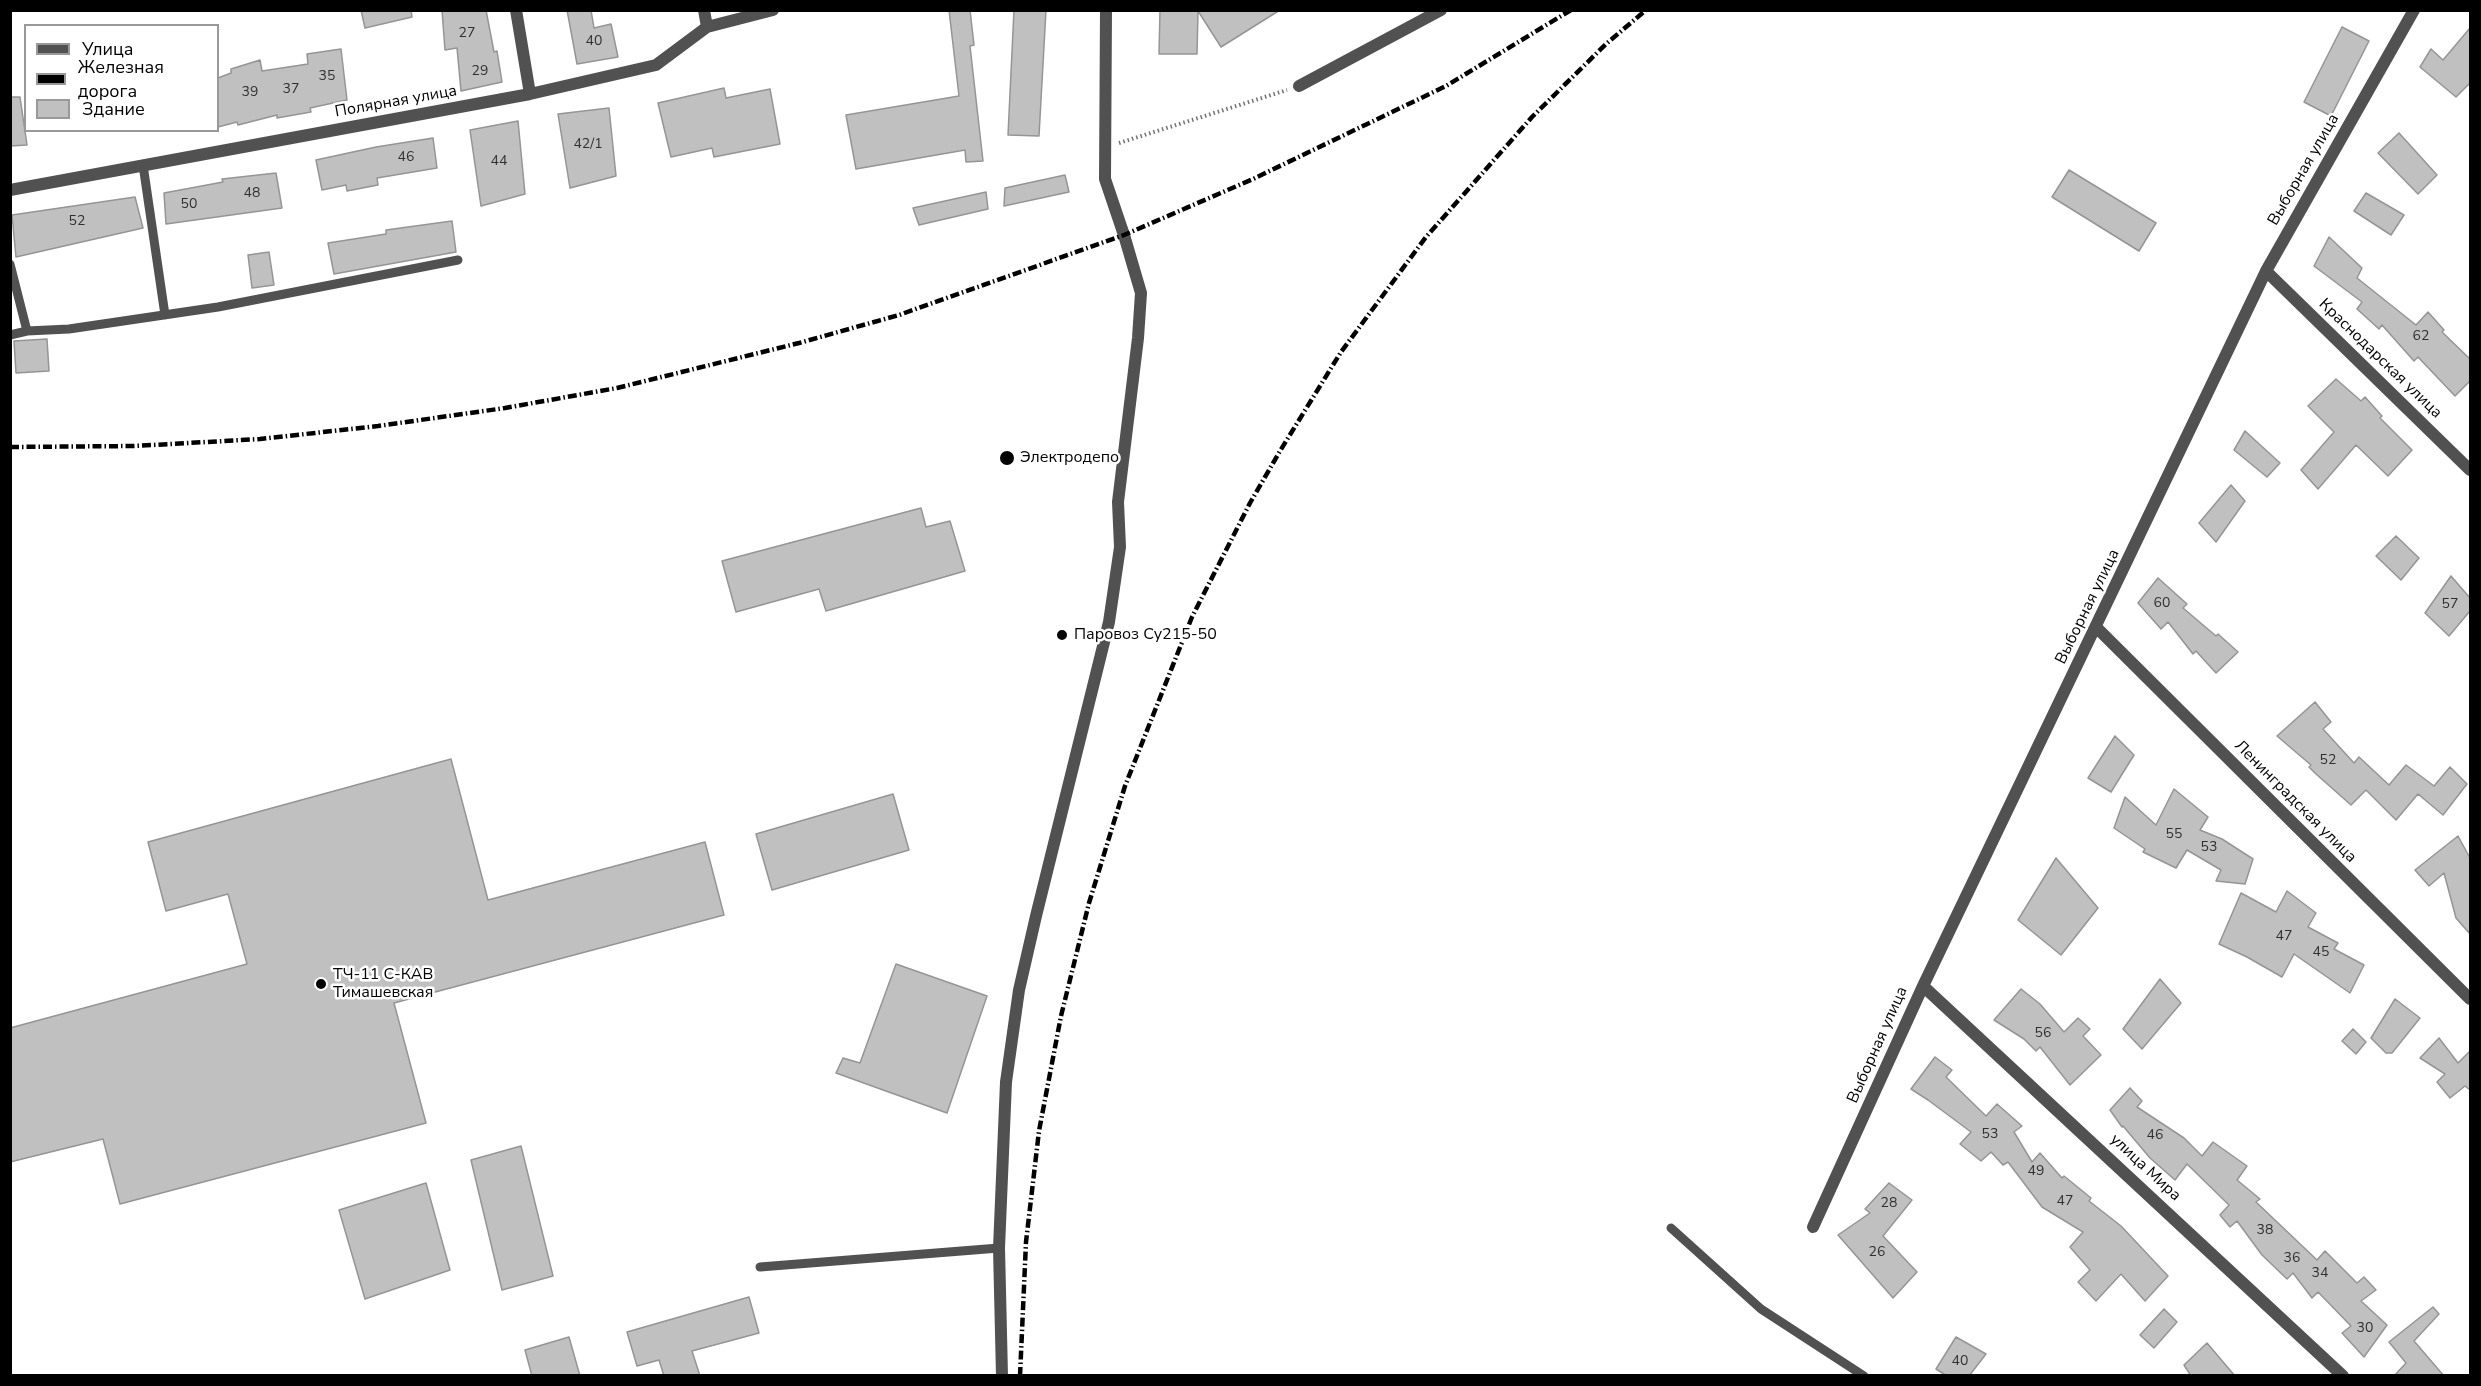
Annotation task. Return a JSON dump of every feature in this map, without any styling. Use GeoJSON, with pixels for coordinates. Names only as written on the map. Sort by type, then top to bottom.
{"type":"FeatureCollection","features":[{"type":"Feature","properties":{"kind":"street"},"geometry":{"type":"LineString","coordinates":[[516,10],[530,94]]}},
{"type":"Feature","properties":{"kind":"street"},"geometry":{"type":"LineString","coordinates":[[704,10],[707,27]]}},
{"type":"Feature","properties":{"kind":"street","name":"Полярная улица"},"geometry":{"type":"LineString","coordinates":[[10,190],[530,94],[656,65],[707,27],[773,10]]}},
{"type":"Feature","properties":{"kind":"street"},"geometry":{"type":"LineString","coordinates":[[1002,1376],[999,1248],[1006,1082],[1019,990],[1107,634],[1120,547],[1118,502],[1138,338],[1141,293],[1105,179],[1106,10]]}},
{"type":"Feature","properties":{"kind":"street"},"geometry":{"type":"LineString","coordinates":[[1299,86],[1441,10]]}},
{"type":"Feature","properties":{"kind":"street","name":"Выборная улица"},"geometry":{"type":"LineString","coordinates":[[1813,1227],[1923,986],[2097,628],[2266,270],[2414,10]]}},
{"type":"Feature","properties":{"kind":"street","name":"Краснодарская улица"},"geometry":{"type":"LineString","coordinates":[[2266,270],[2470,470]]}},
{"type":"Feature","properties":{"kind":"street","name":"Ленинградская улица"},"geometry":{"type":"LineString","coordinates":[[2097,628],[2470,999]]}},
{"type":"Feature","properties":{"kind":"street","name":"улица Мира"},"geometry":{"type":"LineString","coordinates":[[1923,986],[2343,1376]]}},
{"type":"Feature","properties":{"kind":"lane"},"geometry":{"type":"LineString","coordinates":[[143,165],[165,315]]}},
{"type":"Feature","properties":{"kind":"lane"},"geometry":{"type":"LineString","coordinates":[[10,335],[27,331],[69,329],[218,307],[458,260]]}},
{"type":"Feature","properties":{"kind":"lane"},"geometry":{"type":"LineString","coordinates":[[10,264],[27,331]]}},
{"type":"Feature","properties":{"kind":"lane"},"geometry":{"type":"LineString","coordinates":[[1671,1228],[1761,1309],[1864,1376]]}},
{"type":"Feature","properties":{"kind":"lane"},"geometry":{"type":"LineString","coordinates":[[760,1267],[999,1248]]}},
{"type":"Feature","properties":{"kind":"path"},"geometry":{"type":"LineString","coordinates":[[1106,147],[1299,86]]}},
{"type":"Feature","properties":{"kind":"building"},"geometry":{"type":"Polygon","coordinates":[[[361,10],[411,10],[412,17],[365,28],[361,10]]]}},
{"type":"Feature","properties":{"kind":"building"},"geometry":{"type":"Polygon","coordinates":[[[442,10],[486,10],[494,52],[497,51],[502,82],[461,91],[457,48],[445,50],[442,10]]]}},
{"type":"Feature","properties":{"kind":"building"},"geometry":{"type":"Polygon","coordinates":[[[567,10],[591,10],[594,28],[611,24],[618,57],[577,64],[567,10]]]}},
{"type":"Feature","properties":{"kind":"building"},"geometry":{"type":"Polygon","coordinates":[[[949,10],[970,10],[974,45],[970,46],[983,161],[966,162],[965,150],[856,169],[846,115],[959,96],[949,10]]]}},
{"type":"Feature","properties":{"kind":"building"},"geometry":{"type":"Polygon","coordinates":[[[1014,10],[1046,10],[1039,136],[1008,135],[1014,10]]]}},
{"type":"Feature","properties":{"kind":"building"},"geometry":{"type":"Polygon","coordinates":[[[1160,10],[1280,10],[1221,47],[1198,11],[1197,54],[1159,54],[1160,10]]]}},
{"type":"Feature","properties":{"kind":"building"},"geometry":{"type":"Polygon","coordinates":[[[2342,27],[2369,41],[2331,116],[2304,102],[2342,27]]]}},
{"type":"Feature","properties":{"kind":"building"},"geometry":{"type":"Polygon","coordinates":[[[2470,28],[2470,83],[2456,97],[2420,67],[2431,49],[2443,60],[2470,28]]]}},
{"type":"Feature","properties":{"kind":"building"},"geometry":{"type":"Polygon","coordinates":[[[341,49],[347,100],[310,108],[311,112],[277,118],[277,115],[238,125],[237,122],[219,127],[219,78],[231,73],[231,69],[260,60],[262,71],[308,64],[307,54],[341,49]]]}},
{"type":"Feature","properties":{"kind":"building"},"geometry":{"type":"Polygon","coordinates":[[[724,88],[726,98],[770,89],[780,144],[714,157],[712,148],[671,157],[658,103],[724,88]]]}},
{"type":"Feature","properties":{"kind":"building"},"geometry":{"type":"Polygon","coordinates":[[[10,97],[20,97],[27,145],[10,146],[10,97]]]}},
{"type":"Feature","properties":{"kind":"building"},"geometry":{"type":"Polygon","coordinates":[[[609,108],[616,176],[570,188],[558,114],[609,108]]]}},
{"type":"Feature","properties":{"kind":"building"},"geometry":{"type":"Polygon","coordinates":[[[518,121],[525,194],[481,206],[470,130],[518,121]]]}},
{"type":"Feature","properties":{"kind":"building"},"geometry":{"type":"Polygon","coordinates":[[[2399,133],[2437,175],[2418,194],[2378,153],[2399,133]]]}},
{"type":"Feature","properties":{"kind":"building"},"geometry":{"type":"Polygon","coordinates":[[[433,138],[437,168],[377,178],[378,185],[347,191],[346,185],[322,190],[316,160],[433,138]]]}},
{"type":"Feature","properties":{"kind":"building"},"geometry":{"type":"Polygon","coordinates":[[[2069,170],[2156,223],[2139,251],[2052,197],[2069,170]]]}},
{"type":"Feature","properties":{"kind":"building"},"geometry":{"type":"Polygon","coordinates":[[[276,173],[282,208],[166,224],[164,193],[223,182],[222,179],[276,173]]]}},
{"type":"Feature","properties":{"kind":"building"},"geometry":{"type":"Polygon","coordinates":[[[1065,175],[1069,192],[1004,206],[1005,188],[1065,175]]]}},
{"type":"Feature","properties":{"kind":"building"},"geometry":{"type":"Polygon","coordinates":[[[986,192],[988,209],[919,225],[913,208],[986,192]]]}},
{"type":"Feature","properties":{"kind":"building"},"geometry":{"type":"Polygon","coordinates":[[[2366,193],[2404,215],[2391,235],[2354,211],[2366,193]]]}},
{"type":"Feature","properties":{"kind":"building"},"geometry":{"type":"Polygon","coordinates":[[[135,197],[143,228],[16,257],[12,215],[135,197]]]}},
{"type":"Feature","properties":{"kind":"building"},"geometry":{"type":"Polygon","coordinates":[[[452,221],[456,252],[334,274],[328,243],[386,234],[386,230],[452,221]]]}},
{"type":"Feature","properties":{"kind":"building"},"geometry":{"type":"Polygon","coordinates":[[[2329,237],[2362,268],[2357,278],[2416,325],[2428,312],[2444,330],[2442,332],[2470,359],[2470,381],[2455,396],[2418,357],[2414,361],[2382,325],[2379,329],[2357,309],[2362,302],[2314,266],[2329,237]]]}},
{"type":"Feature","properties":{"kind":"building"},"geometry":{"type":"Polygon","coordinates":[[[269,252],[274,285],[252,288],[248,255],[269,252]]]}},
{"type":"Feature","properties":{"kind":"building"},"geometry":{"type":"Polygon","coordinates":[[[47,339],[49,371],[16,373],[14,341],[47,339]]]}},
{"type":"Feature","properties":{"kind":"building"},"geometry":{"type":"Polygon","coordinates":[[[2336,379],[2361,401],[2365,397],[2382,416],[2380,418],[2412,450],[2388,476],[2356,445],[2318,489],[2301,470],[2334,432],[2308,406],[2336,379]]]}},
{"type":"Feature","properties":{"kind":"building"},"geometry":{"type":"Polygon","coordinates":[[[2245,431],[2280,463],[2267,477],[2234,450],[2245,431]]]}},
{"type":"Feature","properties":{"kind":"building"},"geometry":{"type":"Polygon","coordinates":[[[2231,485],[2245,501],[2216,542],[2199,523],[2231,485]]]}},
{"type":"Feature","properties":{"kind":"building"},"geometry":{"type":"Polygon","coordinates":[[[921,508],[926,527],[950,521],[965,571],[826,611],[819,589],[736,612],[722,561],[921,508]]]}},
{"type":"Feature","properties":{"kind":"building"},"geometry":{"type":"Polygon","coordinates":[[[2396,536],[2419,558],[2401,580],[2376,556],[2396,536]]]}},
{"type":"Feature","properties":{"kind":"building"},"geometry":{"type":"Polygon","coordinates":[[[2451,576],[2470,598],[2470,611],[2449,636],[2425,613],[2451,576]]]}},
{"type":"Feature","properties":{"kind":"building"},"geometry":{"type":"Polygon","coordinates":[[[2158,578],[2187,604],[2183,608],[2238,652],[2216,673],[2196,651],[2193,654],[2168,622],[2161,629],[2138,603],[2158,578]]]}},
{"type":"Feature","properties":{"kind":"building"},"geometry":{"type":"Polygon","coordinates":[[[2315,702],[2331,722],[2323,729],[2354,763],[2359,757],[2389,785],[2406,765],[2434,786],[2450,767],[2467,784],[2443,815],[2418,794],[2396,820],[2366,790],[2351,805],[2309,767],[2311,765],[2277,736],[2315,702]]]}},
{"type":"Feature","properties":{"kind":"building"},"geometry":{"type":"Polygon","coordinates":[[[2115,736],[2134,755],[2111,792],[2088,778],[2115,736]]]}},
{"type":"Feature","properties":{"kind":"building","name":"ТЧ-11 С-КАВ Тимашевская"},"geometry":{"type":"Polygon","coordinates":[[[451,759],[488,900],[705,842],[724,915],[394,1003],[426,1123],[120,1204],[103,1139],[10,1162],[10,1028],[247,964],[228,894],[166,911],[148,842],[451,759]]]}},
{"type":"Feature","properties":{"kind":"building"},"geometry":{"type":"Polygon","coordinates":[[[2174,789],[2208,817],[2200,830],[2222,839],[2253,859],[2245,884],[2216,881],[2221,870],[2187,850],[2176,868],[2143,852],[2145,849],[2114,828],[2125,797],[2156,825],[2174,789]]]}},
{"type":"Feature","properties":{"kind":"building"},"geometry":{"type":"Polygon","coordinates":[[[893,794],[909,850],[772,890],[756,834],[893,794]]]}},
{"type":"Feature","properties":{"kind":"building"},"geometry":{"type":"Polygon","coordinates":[[[2458,836],[2470,858],[2470,934],[2456,918],[2444,873],[2429,886],[2415,870],[2458,836]]]}},
{"type":"Feature","properties":{"kind":"building"},"geometry":{"type":"Polygon","coordinates":[[[2056,858],[2098,908],[2061,955],[2018,920],[2056,858]]]}},
{"type":"Feature","properties":{"kind":"building"},"geometry":{"type":"Polygon","coordinates":[[[2287,891],[2316,913],[2308,927],[2338,943],[2334,949],[2364,965],[2350,993],[2294,954],[2282,977],[2219,944],[2241,893],[2276,912],[2287,891]]]}},
{"type":"Feature","properties":{"kind":"building"},"geometry":{"type":"Polygon","coordinates":[[[896,964],[987,996],[947,1113],[836,1073],[843,1058],[860,1063],[896,964]]]}},
{"type":"Feature","properties":{"kind":"building"},"geometry":{"type":"Polygon","coordinates":[[[2160,979],[2181,1003],[2142,1049],[2123,1029],[2160,979]]]}},
{"type":"Feature","properties":{"kind":"building"},"geometry":{"type":"Polygon","coordinates":[[[2021,989],[2040,1004],[2064,1032],[2078,1018],[2090,1029],[2083,1036],[2101,1055],[2070,1085],[2040,1047],[2036,1051],[2024,1039],[1994,1020],[2021,989]]]}},
{"type":"Feature","properties":{"kind":"building"},"geometry":{"type":"Polygon","coordinates":[[[2395,999],[2420,1018],[2392,1053],[2386,1053],[2371,1038],[2395,999]]]}},
{"type":"Feature","properties":{"kind":"building"},"geometry":{"type":"Polygon","coordinates":[[[2353,1029],[2366,1042],[2356,1054],[2342,1041],[2353,1029]]]}},
{"type":"Feature","properties":{"kind":"building"},"geometry":{"type":"Polygon","coordinates":[[[2439,1038],[2458,1063],[2470,1051],[2470,1090],[2465,1086],[2450,1098],[2437,1082],[2445,1074],[2420,1058],[2439,1038]]]}},
{"type":"Feature","properties":{"kind":"building"},"geometry":{"type":"Polygon","coordinates":[[[1935,1057],[1952,1070],[1946,1077],[1986,1116],[1997,1104],[2022,1126],[2014,1132],[2032,1162],[2040,1153],[2062,1178],[2064,1176],[2091,1198],[2089,1201],[2121,1226],[2168,1276],[2145,1301],[2121,1274],[2096,1301],[2078,1282],[2090,1270],[2070,1247],[2083,1232],[2042,1207],[2008,1162],[2003,1165],[1991,1152],[1981,1161],[1960,1144],[1971,1132],[1911,1089],[1935,1057]]]}},
{"type":"Feature","properties":{"kind":"building"},"geometry":{"type":"Polygon","coordinates":[[[2130,1088],[2142,1101],[2137,1107],[2184,1138],[2202,1156],[2213,1142],[2247,1166],[2237,1180],[2260,1199],[2256,1202],[2317,1260],[2325,1251],[2357,1283],[2364,1277],[2376,1290],[2361,1301],[2387,1325],[2364,1357],[2342,1333],[2351,1326],[2318,1292],[2312,1298],[2293,1273],[2287,1279],[2262,1255],[2237,1221],[2230,1227],[2220,1215],[2229,1205],[2187,1164],[2175,1180],[2150,1158],[2122,1127],[2110,1110],[2130,1088]]]}},
{"type":"Feature","properties":{"kind":"building"},"geometry":{"type":"Polygon","coordinates":[[[521,1146],[553,1276],[502,1290],[471,1160],[521,1146]]]}},
{"type":"Feature","properties":{"kind":"building"},"geometry":{"type":"Polygon","coordinates":[[[426,1183],[450,1270],[365,1299],[339,1210],[426,1183]]]}},
{"type":"Feature","properties":{"kind":"building"},"geometry":{"type":"Polygon","coordinates":[[[1889,1183],[1912,1200],[1883,1236],[1917,1272],[1893,1298],[1838,1235],[1870,1213],[1865,1209],[1889,1183]]]}},
{"type":"Feature","properties":{"kind":"building"},"geometry":{"type":"Polygon","coordinates":[[[749,1297],[759,1333],[692,1351],[700,1376],[664,1376],[659,1360],[637,1366],[627,1332],[749,1297]]]}},
{"type":"Feature","properties":{"kind":"building"},"geometry":{"type":"Polygon","coordinates":[[[2433,1307],[2439,1314],[2414,1341],[2444,1376],[2394,1376],[2406,1363],[2389,1342],[2433,1307]]]}},
{"type":"Feature","properties":{"kind":"building"},"geometry":{"type":"Polygon","coordinates":[[[2164,1309],[2177,1322],[2154,1348],[2140,1335],[2164,1309]]]}},
{"type":"Feature","properties":{"kind":"building"},"geometry":{"type":"Polygon","coordinates":[[[569,1337],[580,1376],[532,1376],[525,1350],[569,1337]]]}},
{"type":"Feature","properties":{"kind":"building"},"geometry":{"type":"Polygon","coordinates":[[[1956,1337],[1986,1354],[1969,1376],[1947,1376],[1936,1369],[1956,1337]]]}},
{"type":"Feature","properties":{"kind":"building"},"geometry":{"type":"Polygon","coordinates":[[[2207,1343],[2235,1376],[2191,1376],[2184,1365],[2207,1343]]]}},
{"type":"Feature","properties":{"kind":"railway"},"geometry":{"type":"LineString","coordinates":[[10,447],[134,446],[260,439],[378,426],[505,408],[617,388],[799,343],[899,315],[1124,235],[1253,179],[1446,86],[1571,10]]}},
{"type":"Feature","properties":{"kind":"railway"},"geometry":{"type":"LineString","coordinates":[[1020,1376],[1026,1242],[1039,1131],[1061,1016],[1089,903],[1125,786],[1192,617],[1250,503],[1280,451],[1341,352],[1426,237],[1532,117],[1606,44],[1646,10]]}},
{"type":"Feature","properties":{"kind":"place","name":"Электродепо"},"geometry":{"type":"Point","coordinates":[1007,458]}},
{"type":"Feature","properties":{"kind":"place","name":"Паровоз Су215-50"},"geometry":{"type":"Point","coordinates":[1062,635]}},
{"type":"Feature","properties":{"kind":"place","name":"ТЧ-11 С-КАВ Тимашевская"},"geometry":{"type":"Point","coordinates":[321,984]}}]}
